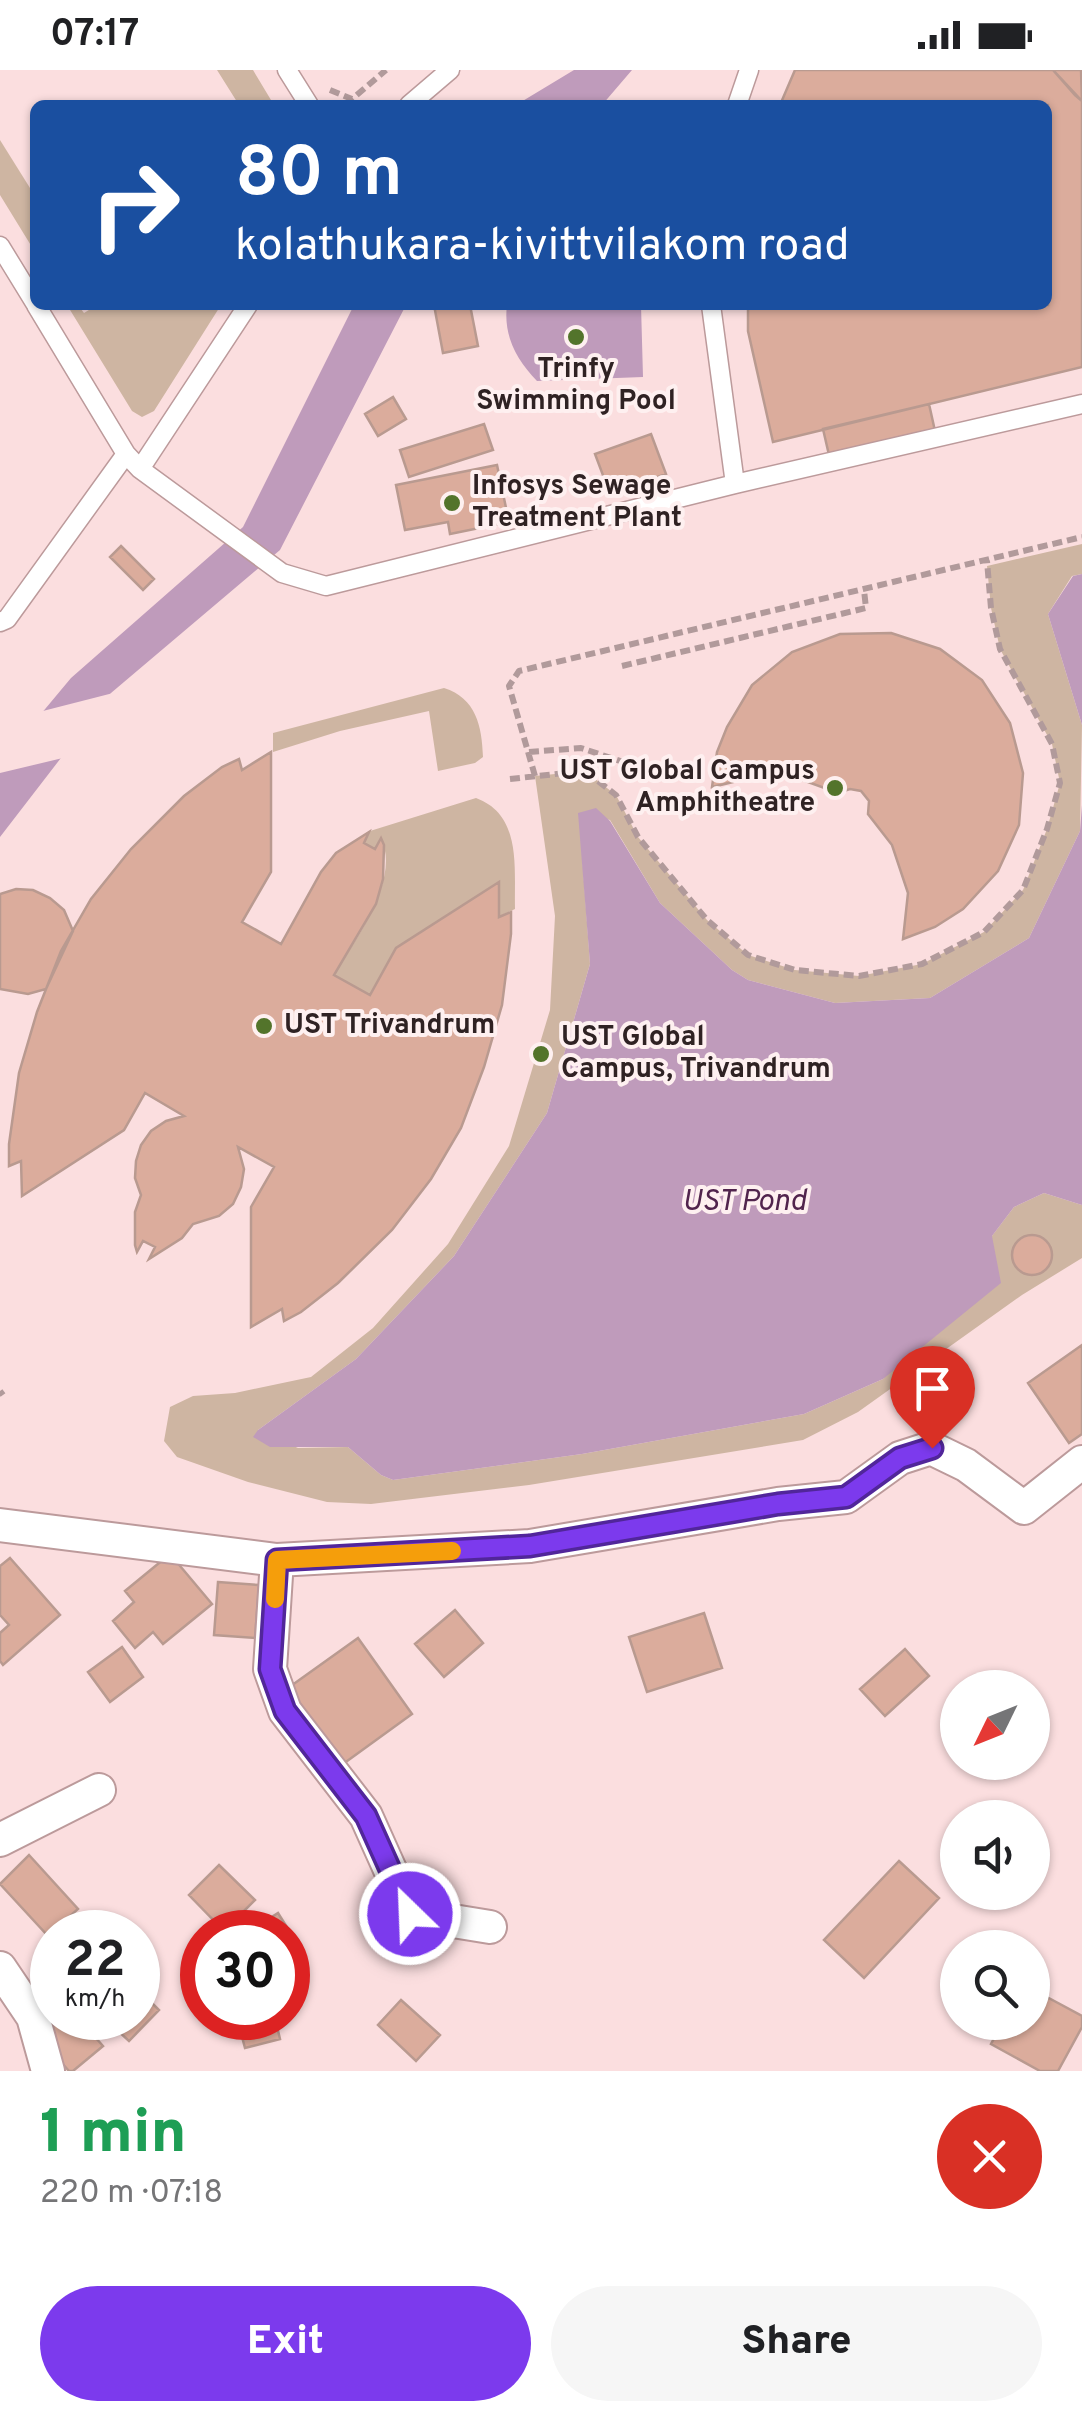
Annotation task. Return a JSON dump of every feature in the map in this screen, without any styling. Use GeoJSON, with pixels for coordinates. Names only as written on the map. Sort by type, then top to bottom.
{"type":"FeatureCollection","features":[{"type":"Feature","properties":{"kind":"street"},"geometry":{"type":"LineString","coordinates":[[0,1525],[277,1560],[530,1546],[778,1504],[846,1497],[900,1458],[932,1448],[966,1465],[1024,1508],[1082,1462]]}},
{"type":"Feature","properties":{"kind":"street"},"geometry":{"type":"LineString","coordinates":[[277,1560],[270,1669],[285,1711],[366,1816],[410,1914],[490,1927]]}},
{"type":"Feature","properties":{"kind":"street"},"geometry":{"type":"LineString","coordinates":[[0,1840],[100,1790]]}},
{"type":"Feature","properties":{"kind":"street"},"geometry":{"type":"LineString","coordinates":[[0,1968],[33,2017],[48,2071]]}},
{"type":"Feature","properties":{"kind":"lane"},"geometry":{"type":"LineString","coordinates":[[286,70],[306,100]]}},
{"type":"Feature","properties":{"kind":"lane"},"geometry":{"type":"LineString","coordinates":[[415,100],[450,70]]}},
{"type":"Feature","properties":{"kind":"lane"},"geometry":{"type":"LineString","coordinates":[[739,100],[749,70]]}},
{"type":"Feature","properties":{"kind":"lane"},"geometry":{"type":"LineString","coordinates":[[0,246],[30,294]]}},
{"type":"Feature","properties":{"kind":"lane"},"geometry":{"type":"LineString","coordinates":[[40,310],[126,454],[140,469],[282,573],[326,586],[735,484],[1082,404]]}},
{"type":"Feature","properties":{"kind":"lane"},"geometry":{"type":"LineString","coordinates":[[140,469],[245,310]]}},
{"type":"Feature","properties":{"kind":"lane"},"geometry":{"type":"LineString","coordinates":[[712,310],[735,484]]}},
{"type":"Feature","properties":{"kind":"lane"},"geometry":{"type":"LineString","coordinates":[[0,622],[7,618],[126,454]]}},
{"type":"Feature","properties":{"kind":"path"},"geometry":{"type":"LineString","coordinates":[[322,87],[352,98],[386,70]]}},
{"type":"Feature","properties":{"kind":"path"},"geometry":{"type":"LineString","coordinates":[[535,776],[509,686],[519,671],[1082,537]]}},
{"type":"Feature","properties":{"kind":"path"},"geometry":{"type":"LineString","coordinates":[[510,779],[565,773],[594,778],[616,794],[638,837],[708,920],[748,955],[795,970],[859,976],[922,964],[984,932],[1023,890],[1060,783],[1052,744],[1000,649],[987,561]]}},
{"type":"Feature","properties":{"kind":"path"},"geometry":{"type":"LineString","coordinates":[[622,666],[866,608],[864,590]]}},
{"type":"Feature","properties":{"kind":"path"},"geometry":{"type":"LineString","coordinates":[[528,752],[581,748],[644,769],[664,767]]}},
{"type":"Feature","properties":{"kind":"shaded area"},"geometry":{"type":"Polygon","coordinates":[[[217,70],[253,70],[271,100],[236,100],[217,70]]]}},
{"type":"Feature","properties":{"kind":"shaded area"},"geometry":{"type":"Polygon","coordinates":[[[0,140],[30,188],[30,244],[0,195],[0,140]]]}},
{"type":"Feature","properties":{"kind":"shaded area"},"geometry":{"type":"Polygon","coordinates":[[[70,310],[218,310],[154,411],[142,417],[132,411],[70,310]]]}},
{"type":"Feature","properties":{"kind":"shaded area"},"geometry":{"type":"Polygon","coordinates":[[[1082,544],[1082,574],[1072,576],[1048,614],[1082,725],[1080,831],[1029,938],[930,998],[835,1003],[748,980],[732,970],[660,903],[610,820],[579,813],[590,964],[547,1113],[454,1256],[356,1359],[258,1430],[298,1448],[348,1447],[381,1475],[393,1480],[582,1454],[804,1414],[883,1379],[1014,1207],[1044,1193],[1082,1205],[1082,1258],[1022,1295],[858,1412],[803,1440],[529,1485],[371,1504],[327,1502],[248,1482],[177,1457],[164,1441],[170,1407],[193,1396],[235,1393],[311,1377],[373,1328],[448,1244],[509,1146],[550,1010],[555,916],[535,776],[565,773],[594,778],[616,795],[638,837],[707,920],[748,955],[795,970],[859,976],[922,964],[984,932],[1023,890],[1060,783],[1052,744],[1000,649],[987,566],[1082,544]]]}},
{"type":"Feature","properties":{"kind":"shaded area"},"geometry":{"type":"Polygon","coordinates":[[[444,688],[463,699],[475,715],[483,757],[475,763],[438,771],[429,711],[340,731],[273,752],[273,733],[444,688]]]}},
{"type":"Feature","properties":{"kind":"shaded area"},"geometry":{"type":"Polygon","coordinates":[[[476,798],[491,806],[508,830],[514,860],[515,909],[500,916],[498,882],[396,948],[370,995],[334,975],[373,909],[385,872],[381,838],[375,849],[364,843],[370,831],[476,798]]]}},
{"type":"Feature","properties":{"kind":"water"},"geometry":{"type":"Polygon","coordinates":[[[574,70],[632,70],[606,100],[524,100],[574,70]]]}},
{"type":"Feature","properties":{"kind":"water"},"geometry":{"type":"Polygon","coordinates":[[[352,310],[403,310],[280,550],[111,693],[0,837],[0,763],[71,678],[243,527],[352,310]]]}},
{"type":"Feature","properties":{"kind":"water","name":"Trinfy Swimming Pool"},"geometry":{"type":"Polygon","coordinates":[[[507,310],[641,310],[643,377],[537,381],[513,347],[507,310]]]}},
{"type":"Feature","properties":{"kind":"water"},"geometry":{"type":"Polygon","coordinates":[[[1082,574],[1082,725],[1048,614],[1073,576],[1082,574]]]}},
{"type":"Feature","properties":{"kind":"water","name":"UST Pond"},"geometry":{"type":"Polygon","coordinates":[[[1082,805],[1082,1205],[1044,1193],[1014,1207],[992,1236],[1001,1283],[883,1379],[804,1414],[582,1454],[393,1480],[381,1475],[348,1447],[270,1447],[253,1437],[356,1359],[454,1256],[547,1113],[590,964],[578,813],[596,808],[610,821],[660,903],[732,970],[748,980],[835,1003],[930,998],[1029,938],[1080,831],[1082,805]]]}},
{"type":"Feature","properties":{"kind":"pier"},"geometry":{"type":"Polygon","coordinates":[[[121,691],[67,757],[0,773],[0,755],[35,713],[121,691]]]}},
{"type":"Feature","properties":{"kind":"building"},"geometry":{"type":"Polygon","coordinates":[[[795,70],[1053,70],[1082,101],[1082,367],[773,442],[748,331],[748,310],[1052,310],[1052,100],[782,100],[795,70]]]}},
{"type":"Feature","properties":{"kind":"building"},"geometry":{"type":"Polygon","coordinates":[[[1053,70],[1081,70],[1082,101],[1075,95],[1053,70]]]}},
{"type":"Feature","properties":{"kind":"building"},"geometry":{"type":"Polygon","coordinates":[[[435,310],[471,310],[478,346],[443,353],[435,310]]]}},
{"type":"Feature","properties":{"kind":"building"},"geometry":{"type":"Polygon","coordinates":[[[393,397],[406,419],[378,436],[365,414],[393,397]]]}},
{"type":"Feature","properties":{"kind":"building"},"geometry":{"type":"Polygon","coordinates":[[[929,404],[935,431],[829,455],[823,429],[929,404]]]}},
{"type":"Feature","properties":{"kind":"building"},"geometry":{"type":"Polygon","coordinates":[[[484,424],[493,450],[409,477],[400,450],[484,424]]]}},
{"type":"Feature","properties":{"kind":"building"},"geometry":{"type":"Polygon","coordinates":[[[651,434],[666,474],[610,494],[595,454],[651,434]]]}},
{"type":"Feature","properties":{"kind":"building","name":"Infosys Sewage Treatment Plant"},"geometry":{"type":"Polygon","coordinates":[[[497,465],[509,522],[450,534],[448,522],[405,530],[396,485],[497,465]]]}},
{"type":"Feature","properties":{"kind":"building"},"geometry":{"type":"Polygon","coordinates":[[[121,546],[154,579],[143,590],[110,557],[121,546]]]}},
{"type":"Feature","properties":{"kind":"building"},"geometry":{"type":"Polygon","coordinates":[[[891,633],[940,649],[982,680],[1010,723],[1023,773],[1019,825],[998,871],[963,909],[935,927],[903,939],[908,893],[892,845],[868,814],[869,801],[861,791],[838,793],[797,778],[754,777],[712,787],[717,752],[752,685],[792,652],[840,634],[891,633]]]}},
{"type":"Feature","properties":{"kind":"building","name":"UST Trivandrum"},"geometry":{"type":"Polygon","coordinates":[[[271,752],[271,872],[242,922],[281,944],[321,872],[336,853],[369,832],[364,843],[375,849],[381,838],[384,845],[383,879],[376,904],[334,975],[370,995],[396,948],[499,882],[499,917],[511,912],[511,934],[502,1005],[484,1067],[461,1128],[431,1179],[392,1230],[338,1283],[284,1321],[282,1309],[251,1327],[251,1207],[274,1167],[238,1147],[244,1169],[233,1204],[219,1216],[193,1224],[182,1238],[149,1259],[155,1247],[143,1241],[137,1252],[135,1245],[135,1212],[141,1195],[135,1178],[136,1161],[151,1131],[184,1116],[145,1093],[124,1130],[22,1196],[21,1161],[9,1166],[9,1144],[19,1073],[37,1012],[61,951],[91,899],[131,849],[184,796],[222,767],[239,759],[242,770],[271,752]]]}},
{"type":"Feature","properties":{"kind":"building"},"geometry":{"type":"Polygon","coordinates":[[[16,889],[33,890],[50,898],[64,910],[73,931],[46,989],[28,994],[0,989],[0,894],[16,889]]]}},
{"type":"Feature","properties":{"kind":"building"},"geometry":{"type":"Polygon","coordinates":[[[1032,1235],[1046,1241],[1052,1255],[1046,1269],[1032,1275],[1018,1269],[1012,1255],[1018,1241],[1032,1235]]]}},
{"type":"Feature","properties":{"kind":"building"},"geometry":{"type":"Polygon","coordinates":[[[1082,1345],[1082,1434],[1069,1443],[1028,1383],[1082,1345]]]}},
{"type":"Feature","properties":{"kind":"building"},"geometry":{"type":"Polygon","coordinates":[[[170,1554],[212,1604],[163,1644],[153,1632],[135,1648],[113,1621],[134,1602],[125,1591],[170,1554]]]}},
{"type":"Feature","properties":{"kind":"building"},"geometry":{"type":"Polygon","coordinates":[[[10,1558],[60,1615],[3,1665],[0,1633],[9,1625],[0,1615],[0,1566],[10,1558]]]}},
{"type":"Feature","properties":{"kind":"building"},"geometry":{"type":"Polygon","coordinates":[[[218,1582],[259,1585],[255,1638],[214,1635],[218,1582]]]}},
{"type":"Feature","properties":{"kind":"building"},"geometry":{"type":"Polygon","coordinates":[[[455,1610],[483,1643],[444,1677],[415,1644],[455,1610]]]}},
{"type":"Feature","properties":{"kind":"building"},"geometry":{"type":"Polygon","coordinates":[[[704,1613],[722,1668],[647,1692],[629,1637],[704,1613]]]}},
{"type":"Feature","properties":{"kind":"building"},"geometry":{"type":"Polygon","coordinates":[[[358,1638],[412,1714],[343,1764],[288,1688],[358,1638]]]}},
{"type":"Feature","properties":{"kind":"building"},"geometry":{"type":"Polygon","coordinates":[[[122,1647],[143,1677],[110,1702],[88,1672],[122,1647]]]}},
{"type":"Feature","properties":{"kind":"building"},"geometry":{"type":"Polygon","coordinates":[[[905,1649],[929,1676],[885,1716],[860,1689],[905,1649]]]}},
{"type":"Feature","properties":{"kind":"building"},"geometry":{"type":"Polygon","coordinates":[[[29,1855],[78,1909],[30,1910],[30,1916],[0,1884],[29,1855]]]}},
{"type":"Feature","properties":{"kind":"building"},"geometry":{"type":"Polygon","coordinates":[[[899,1861],[939,1898],[864,1978],[824,1940],[899,1861]]]}},
{"type":"Feature","properties":{"kind":"building"},"geometry":{"type":"Polygon","coordinates":[[[219,1865],[255,1900],[245,1910],[204,1910],[189,1895],[219,1865]]]}},
{"type":"Feature","properties":{"kind":"building"},"geometry":{"type":"Polygon","coordinates":[[[1050,1999],[1082,2016],[1082,2027],[1058,2071],[1040,2071],[991,2044],[993,2040],[1050,2040],[1050,1999]]]}},
{"type":"Feature","properties":{"kind":"building"},"geometry":{"type":"Polygon","coordinates":[[[401,2000],[440,2035],[416,2061],[378,2025],[401,2000]]]}},
{"type":"Feature","properties":{"kind":"building"},"geometry":{"type":"Polygon","coordinates":[[[41,2040],[98,2040],[103,2046],[69,2071],[41,2040]]]}},
{"type":"Feature","properties":{"kind":"building"},"geometry":{"type":"Polygon","coordinates":[[[243,2040],[276,2040],[245,2048],[243,2040]]]}},
{"type":"Feature","properties":{"kind":"slow traffic"},"geometry":{"type":"LineString","coordinates":[[275,1599],[277,1560],[452,1551]]}},
{"type":"Feature","properties":{"kind":"place","name":"Trinfy Swimming Pool"},"geometry":{"type":"Point","coordinates":[576,337]}},
{"type":"Feature","properties":{"kind":"place","name":"Infosys Sewage Treatment Plant"},"geometry":{"type":"Point","coordinates":[452,503]}},
{"type":"Feature","properties":{"kind":"place","name":"UST Global Campus Amphitheatre"},"geometry":{"type":"Point","coordinates":[835,788]}},
{"type":"Feature","properties":{"kind":"place","name":"UST Trivandrum"},"geometry":{"type":"Point","coordinates":[264,1026]}},
{"type":"Feature","properties":{"kind":"place","name":"UST Global Campus, Trivandrum"},"geometry":{"type":"Point","coordinates":[541,1054]}},
{"type":"Feature","properties":{"kind":"route"},"geometry":{"type":"LineString","coordinates":[[410,1914],[366,1816],[285,1711],[270,1669],[277,1560],[530,1546],[778,1504],[846,1497],[900,1458],[932,1448]]}}]}
